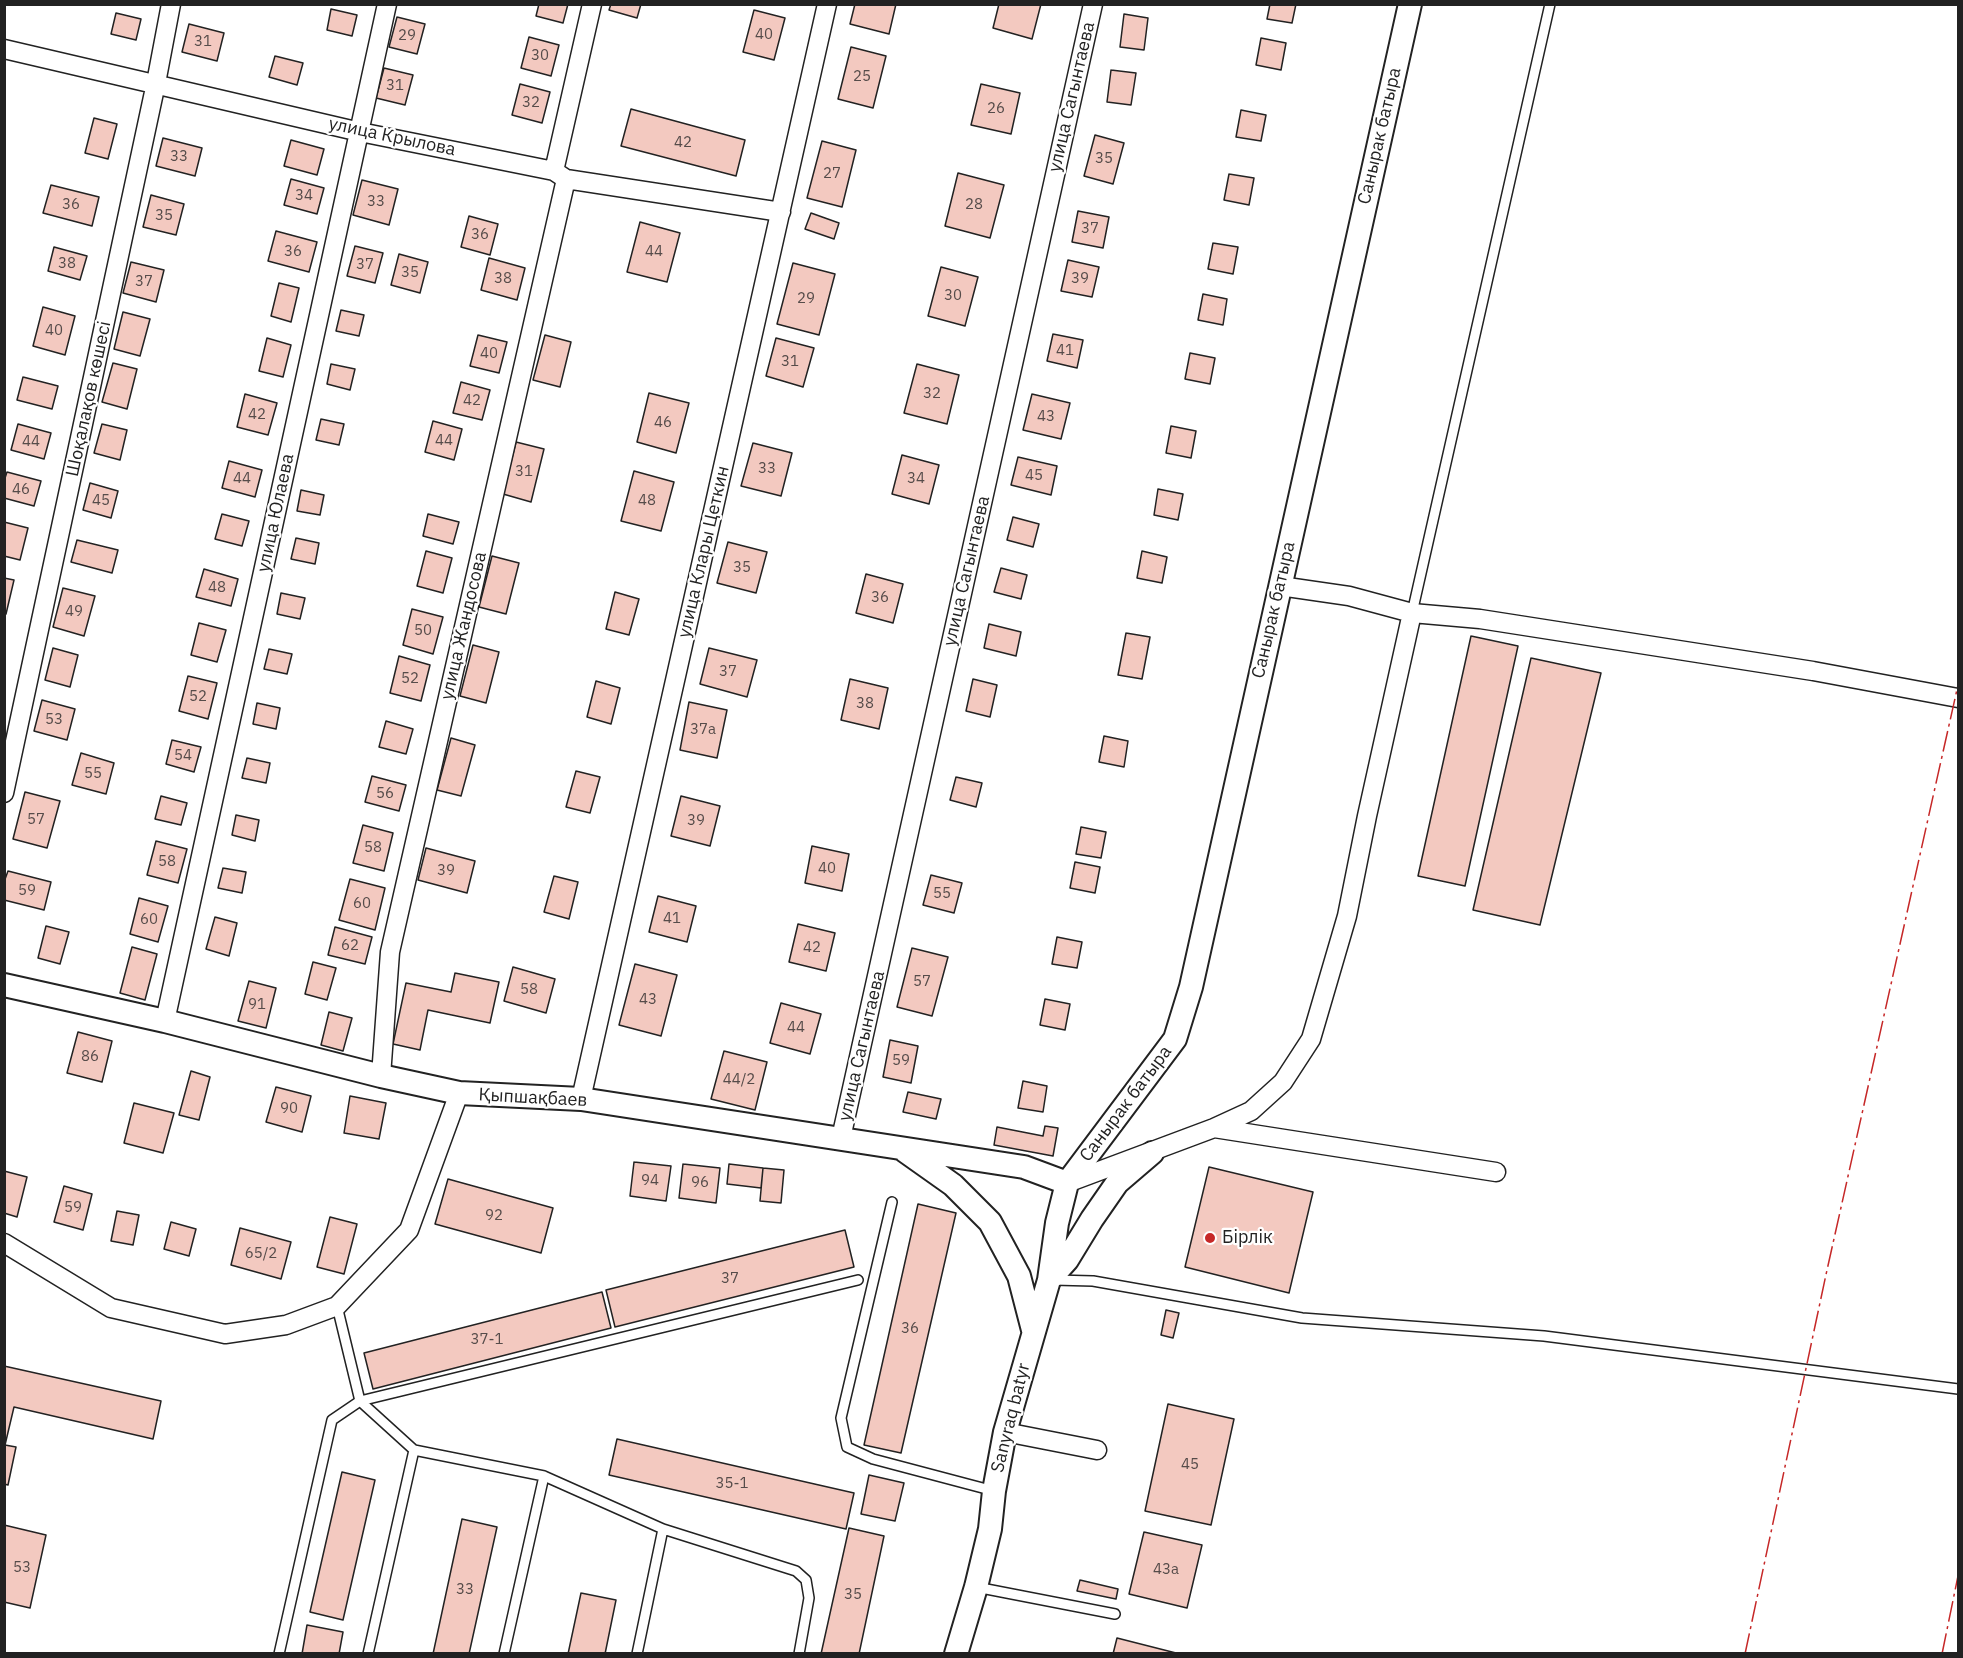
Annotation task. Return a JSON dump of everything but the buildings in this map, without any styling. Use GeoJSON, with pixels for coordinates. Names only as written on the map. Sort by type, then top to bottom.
{"type":"FeatureCollection","features":[{"type":"Feature","properties":{"kind":"street","name":"Шоқалақов көшесі"},"geometry":{"type":"LineString","coordinates":[[4,794],[171,4]]}},
{"type":"Feature","properties":{"kind":"street","name":"улица Юлаева"},"geometry":{"type":"LineString","coordinates":[[165,1021],[387,4]]}},
{"type":"Feature","properties":{"kind":"street","name":"улица Жандосова"},"geometry":{"type":"LineString","coordinates":[[381,1076],[390,951],[560,175],[592,4]]}},
{"type":"Feature","properties":{"kind":"street","name":"улица Клары Цеткин"},"geometry":{"type":"LineString","coordinates":[[581,1099],[827,4]]}},
{"type":"Feature","properties":{"kind":"street","name":"улица Сагынтаева"},"geometry":{"type":"LineString","coordinates":[[841,1138],[1093,4]]}},
{"type":"Feature","properties":{"kind":"street","name":"Санырак батыра"},"geometry":{"type":"LineString","coordinates":[[1067,1183],[1175,1038],[1191,987],[1410,4]]}},
{"type":"Feature","properties":{"kind":"street","name":"улица Крылова"},"geometry":{"type":"LineString","coordinates":[[4,49],[360,132],[560,175],[781,212]]}},
{"type":"Feature","properties":{"kind":"street"},"geometry":{"type":"LineString","coordinates":[[1280,586],[1349,596],[1412,613],[1480,618],[1814,671],[1959,698]]}},
{"type":"Feature","properties":{"kind":"street"},"geometry":{"type":"LineString","coordinates":[[1067,1183],[1112,1165],[1152,1153],[1251,1111],[1282,1082],[1311,1039],[1347,916],[1412,613]]}},
{"type":"Feature","properties":{"kind":"street","name":"Қыпшақбаев"},"geometry":{"type":"LineString","coordinates":[[4,985],[165,1021],[459,1094],[581,1099],[1024,1167],[1067,1183]]}},
{"type":"Feature","properties":{"kind":"street"},"geometry":{"type":"LineString","coordinates":[[4,1243],[111,1308],[225,1334],[286,1325],[337,1306],[409,1230],[459,1094]]}},
{"type":"Feature","properties":{"kind":"street"},"geometry":{"type":"LineString","coordinates":[[1214,1128],[1496,1172]]}},
{"type":"Feature","properties":{"kind":"street"},"geometry":{"type":"LineString","coordinates":[[899,1147],[953,1185],[990,1222],[1019,1276],[1034,1331]]}},
{"type":"Feature","properties":{"kind":"street"},"geometry":{"type":"LineString","coordinates":[[1049,1280],[1067,1260],[1118,1183],[1152,1153]]}},
{"type":"Feature","properties":{"kind":"street","name":"Sanyraq batyr"},"geometry":{"type":"LineString","coordinates":[[956,1653],[976,1587],[990,1529],[994,1491],[1005,1432],[1049,1280],[1067,1183]]}},
{"type":"Feature","properties":{"kind":"street"},"geometry":{"type":"LineString","coordinates":[[1005,1432],[1097,1450]]}},
{"type":"Feature","properties":{"kind":"lane"},"geometry":{"type":"LineString","coordinates":[[1412,613],[1550,4]]}},
{"type":"Feature","properties":{"kind":"lane"},"geometry":{"type":"LineString","coordinates":[[892,1202],[841,1418],[847,1447],[873,1459],[994,1491]]}},
{"type":"Feature","properties":{"kind":"lane"},"geometry":{"type":"LineString","coordinates":[[279,1653],[332,1420],[360,1401],[858,1280]]}},
{"type":"Feature","properties":{"kind":"lane"},"geometry":{"type":"LineString","coordinates":[[1049,1280],[1093,1281],[1302,1318],[1544,1336],[1959,1389]]}},
{"type":"Feature","properties":{"kind":"lane"},"geometry":{"type":"LineString","coordinates":[[337,1306],[360,1401],[414,1449],[544,1476],[663,1529],[796,1571],[807,1580],[809,1598],[799,1653]]}},
{"type":"Feature","properties":{"kind":"lane"},"geometry":{"type":"LineString","coordinates":[[368,1653],[414,1449]]}},
{"type":"Feature","properties":{"kind":"lane"},"geometry":{"type":"LineString","coordinates":[[504,1653],[544,1476]]}},
{"type":"Feature","properties":{"kind":"lane"},"geometry":{"type":"LineString","coordinates":[[637,1653],[663,1529]]}},
{"type":"Feature","properties":{"kind":"lane"},"geometry":{"type":"LineString","coordinates":[[976,1587],[1115,1614]]}},
{"type":"Feature","properties":{"kind":"power"},"geometry":{"type":"LineString","coordinates":[[1745,1654],[1827,1270],[1958,685]]}},
{"type":"Feature","properties":{"kind":"power"},"geometry":{"type":"LineString","coordinates":[[1942,1654],[1958,1576]]}},
{"type":"Feature","properties":{"kind":"place","name":"Бірлік"},"geometry":{"type":"Point","coordinates":[1210,1238]}}]}
